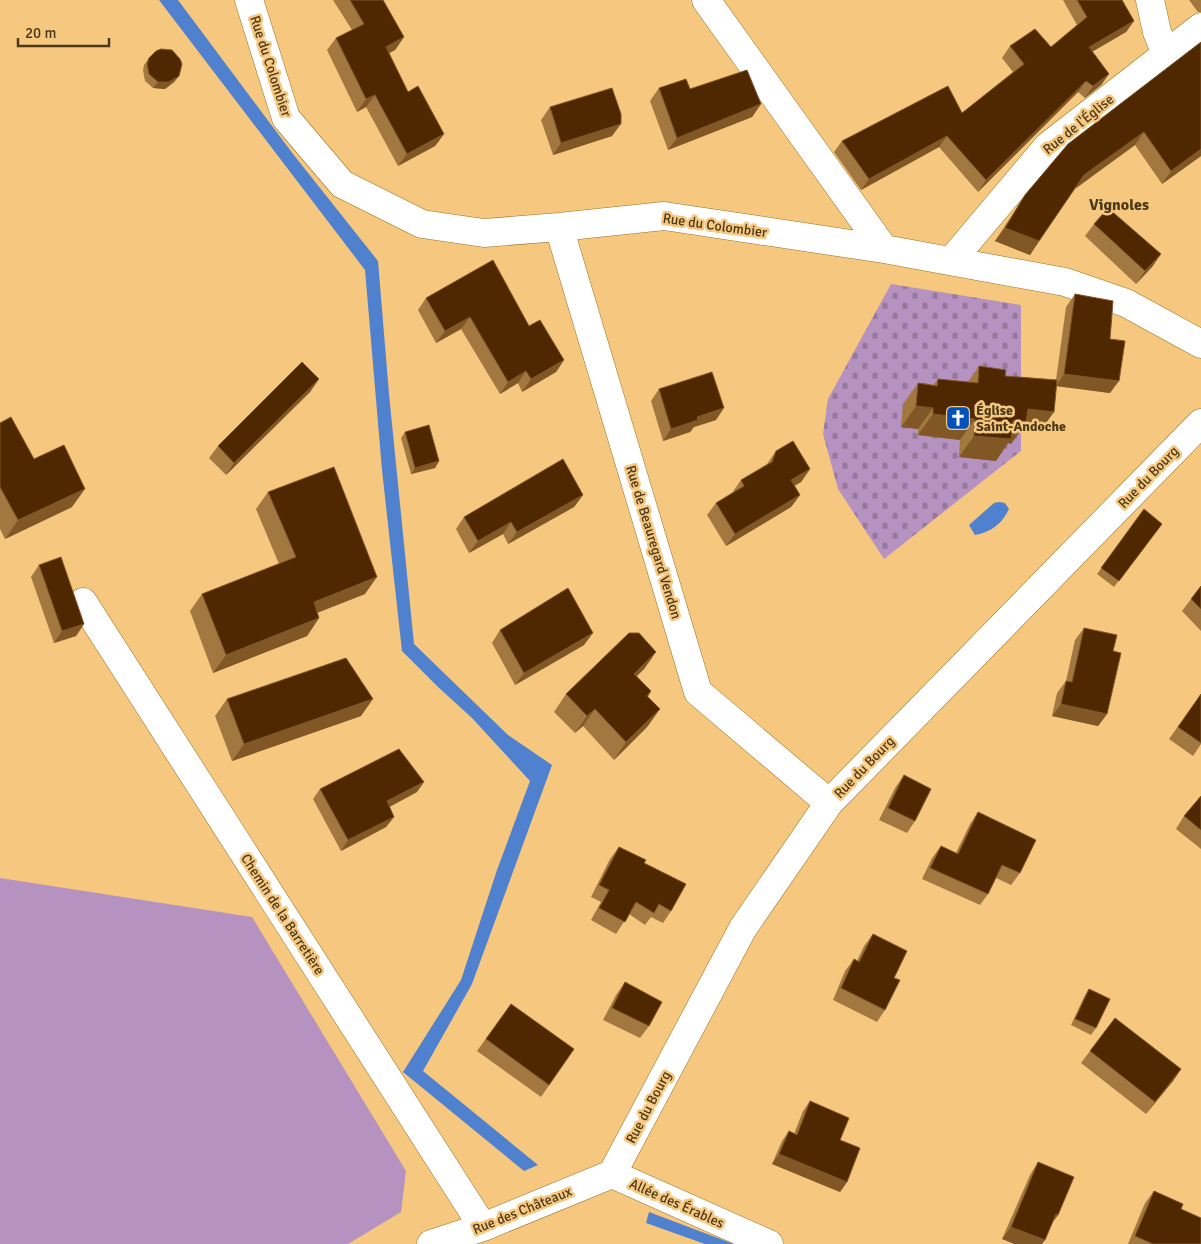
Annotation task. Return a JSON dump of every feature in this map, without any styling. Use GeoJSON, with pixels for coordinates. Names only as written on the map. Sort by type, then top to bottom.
{"type":"FeatureCollection","features":[{"type":"Feature","properties":{"kind":"street","name":"Rue du Colombier"},"geometry":{"type":"LineString","coordinates":[[249,0],[286,118],[342,184],[422,224],[484,233],[664,216],[884,249],[1065,282],[1126,302],[1201,344]]}},
{"type":"Feature","properties":{"kind":"street"},"geometry":{"type":"LineString","coordinates":[[706,0],[884,249]]}},
{"type":"Feature","properties":{"kind":"street"},"geometry":{"type":"LineString","coordinates":[[1150,0],[1157,32],[1166,54]]}},
{"type":"Feature","properties":{"kind":"street","name":"Rue de l'Église"},"geometry":{"type":"LineString","coordinates":[[951,261],[1048,146],[1201,27]]}},
{"type":"Feature","properties":{"kind":"street","name":"Rue de Beauregard Vendon"},"geometry":{"type":"LineString","coordinates":[[559,227],[698,692],[829,803]]}},
{"type":"Feature","properties":{"kind":"street","name":"Rue du Bourg"},"geometry":{"type":"LineString","coordinates":[[612,1174],[743,928],[829,803],[1201,423]]}},
{"type":"Feature","properties":{"kind":"street","name":"Chemin de la Barretière"},"geometry":{"type":"LineString","coordinates":[[83,602],[483,1227]]}},
{"type":"Feature","properties":{"kind":"street","name":"Rue des Châteaux"},"geometry":{"type":"LineString","coordinates":[[431,1244],[483,1227],[612,1174]]}},
{"type":"Feature","properties":{"kind":"street","name":"Allée des Érables"},"geometry":{"type":"LineString","coordinates":[[612,1174],[769,1244]]}},
{"type":"Feature","properties":{"kind":"green space"},"geometry":{"type":"Polygon","coordinates":[[[891,284],[1021,305],[1021,451],[884,559],[838,489],[823,434],[828,399],[891,284]]]}},
{"type":"Feature","properties":{"kind":"green space"},"geometry":{"type":"Polygon","coordinates":[[[0,878],[252,917],[406,1171],[401,1212],[348,1244],[0,1244],[0,878]]]}},
{"type":"Feature","properties":{"kind":"water"},"geometry":{"type":"Polygon","coordinates":[[[159,0],[178,0],[293,154],[378,261],[414,644],[508,735],[552,765],[472,984],[423,1071],[538,1165],[524,1171],[403,1072],[461,980],[497,870],[530,781],[472,718],[402,651],[382,470],[365,270],[159,0]]]}},
{"type":"Feature","properties":{"kind":"water"},"geometry":{"type":"Polygon","coordinates":[[[994,503],[1005,503],[1009,509],[1003,519],[986,532],[975,535],[969,525],[994,503]]]}},
{"type":"Feature","properties":{"kind":"water"},"geometry":{"type":"Polygon","coordinates":[[[649,1212],[733,1244],[705,1244],[646,1223],[649,1212]]]}},
{"type":"Feature","properties":{"kind":"building"},"geometry":{"type":"Polygon","coordinates":[[[350,0],[383,0],[404,37],[386,47],[408,92],[418,86],[444,134],[407,154],[375,95],[366,99],[336,38],[364,24],[350,0]]]}},
{"type":"Feature","properties":{"kind":"building"},"geometry":{"type":"Polygon","coordinates":[[[1077,0],[1122,0],[1134,21],[1089,47],[1109,74],[1093,86],[1086,81],[986,180],[947,136],[869,179],[842,141],[948,86],[962,113],[1024,64],[1010,46],[1035,29],[1051,47],[1087,17],[1077,0]]]}},
{"type":"Feature","properties":{"kind":"building"},"geometry":{"type":"Polygon","coordinates":[[[1201,42],[1201,149],[1171,171],[1144,132],[1084,175],[1039,241],[1005,228],[1025,195],[1068,144],[1201,42]]]}},
{"type":"Feature","properties":{"kind":"building"},"geometry":{"type":"Polygon","coordinates":[[[161,49],[172,50],[182,64],[179,76],[169,82],[158,82],[149,74],[147,64],[149,58],[161,49]]]}},
{"type":"Feature","properties":{"kind":"building"},"geometry":{"type":"Polygon","coordinates":[[[747,70],[761,104],[677,138],[659,88],[686,79],[690,89],[747,70]]]}},
{"type":"Feature","properties":{"kind":"building"},"geometry":{"type":"Polygon","coordinates":[[[612,88],[621,114],[621,124],[561,143],[550,107],[612,88]]]}},
{"type":"Feature","properties":{"kind":"building"},"geometry":{"type":"Polygon","coordinates":[[[1108,208],[1161,254],[1145,271],[1094,224],[1108,208]]]}},
{"type":"Feature","properties":{"kind":"building"},"geometry":{"type":"Polygon","coordinates":[[[493,260],[529,326],[540,320],[564,360],[531,379],[526,371],[508,382],[470,317],[445,331],[426,298],[493,260]]]}},
{"type":"Feature","properties":{"kind":"building"},"geometry":{"type":"Polygon","coordinates":[[[1075,294],[1113,301],[1110,339],[1125,341],[1119,381],[1064,374],[1075,294]]]}},
{"type":"Feature","properties":{"kind":"building"},"geometry":{"type":"Polygon","coordinates":[[[302,362],[319,379],[234,463],[218,446],[302,362]]]}},
{"type":"Feature","properties":{"kind":"building"},"geometry":{"type":"Polygon","coordinates":[[[979,366],[1006,370],[1005,376],[1057,380],[1054,412],[1028,409],[1026,422],[1013,421],[1011,439],[974,436],[975,419],[933,414],[933,408],[916,406],[918,383],[937,386],[938,379],[978,383],[979,366]]]}},
{"type":"Feature","properties":{"kind":"building"},"geometry":{"type":"Polygon","coordinates":[[[712,372],[724,408],[697,417],[698,420],[671,429],[659,389],[712,372]]]}},
{"type":"Feature","properties":{"kind":"building"},"geometry":{"type":"Polygon","coordinates":[[[11,417],[34,459],[64,445],[85,489],[18,520],[0,487],[0,423],[11,417]]]}},
{"type":"Feature","properties":{"kind":"building"},"geometry":{"type":"Polygon","coordinates":[[[429,425],[439,461],[415,468],[405,432],[429,425]]]}},
{"type":"Feature","properties":{"kind":"building"},"geometry":{"type":"Polygon","coordinates":[[[793,441],[810,469],[791,480],[800,495],[735,534],[716,503],[744,486],[741,480],[772,462],[776,451],[793,441]]]}},
{"type":"Feature","properties":{"kind":"building"},"geometry":{"type":"Polygon","coordinates":[[[563,459],[583,495],[517,532],[511,522],[478,541],[464,517],[563,459]]]}},
{"type":"Feature","properties":{"kind":"building"},"geometry":{"type":"Polygon","coordinates":[[[334,467],[377,577],[314,602],[319,618],[226,655],[202,594],[296,557],[268,492],[334,467]]]}},
{"type":"Feature","properties":{"kind":"building"},"geometry":{"type":"Polygon","coordinates":[[[1144,509],[1162,524],[1119,581],[1101,568],[1144,509]]]}},
{"type":"Feature","properties":{"kind":"building"},"geometry":{"type":"Polygon","coordinates":[[[61,557],[84,624],[62,631],[39,565],[61,557]]]}},
{"type":"Feature","properties":{"kind":"building"},"geometry":{"type":"Polygon","coordinates":[[[1201,586],[1201,609],[1191,599],[1201,586]]]}},
{"type":"Feature","properties":{"kind":"building"},"geometry":{"type":"Polygon","coordinates":[[[568,588],[593,633],[524,673],[500,630],[568,588]]]}},
{"type":"Feature","properties":{"kind":"building"},"geometry":{"type":"Polygon","coordinates":[[[1084,628],[1117,635],[1113,651],[1121,653],[1107,714],[1061,704],[1066,681],[1072,682],[1084,628]]]}},
{"type":"Feature","properties":{"kind":"building"},"geometry":{"type":"Polygon","coordinates":[[[629,633],[639,633],[656,652],[634,674],[651,691],[647,696],[660,709],[626,742],[595,709],[587,716],[566,694],[629,633]]]}},
{"type":"Feature","properties":{"kind":"building"},"geometry":{"type":"Polygon","coordinates":[[[346,658],[373,699],[244,744],[227,699],[346,658]]]}},
{"type":"Feature","properties":{"kind":"building"},"geometry":{"type":"Polygon","coordinates":[[[1201,694],[1201,743],[1178,727],[1201,694]]]}},
{"type":"Feature","properties":{"kind":"building"},"geometry":{"type":"Polygon","coordinates":[[[399,749],[424,782],[387,801],[394,817],[348,840],[320,789],[399,749]]]}},
{"type":"Feature","properties":{"kind":"building"},"geometry":{"type":"Polygon","coordinates":[[[904,775],[931,789],[915,821],[888,808],[904,775]]]}},
{"type":"Feature","properties":{"kind":"building"},"geometry":{"type":"Polygon","coordinates":[[[1201,796],[1201,830],[1184,816],[1201,796]]]}},
{"type":"Feature","properties":{"kind":"building"},"geometry":{"type":"Polygon","coordinates":[[[978,812],[1036,840],[1020,873],[1002,865],[988,894],[930,868],[941,846],[958,854],[978,812]]]}},
{"type":"Feature","properties":{"kind":"building"},"geometry":{"type":"Polygon","coordinates":[[[619,847],[646,860],[644,863],[686,884],[671,911],[659,904],[654,913],[636,902],[625,922],[599,908],[609,890],[599,885],[619,847]]]}},
{"type":"Feature","properties":{"kind":"building"},"geometry":{"type":"Polygon","coordinates":[[[873,934],[907,951],[894,978],[900,980],[885,1010],[841,988],[854,959],[859,962],[873,934]]]}},
{"type":"Feature","properties":{"kind":"building"},"geometry":{"type":"Polygon","coordinates":[[[625,982],[662,1002],[649,1026],[612,1008],[625,982]]]}},
{"type":"Feature","properties":{"kind":"building"},"geometry":{"type":"Polygon","coordinates":[[[1089,989],[1110,999],[1096,1028],[1075,1019],[1089,989]]]}},
{"type":"Feature","properties":{"kind":"building"},"geometry":{"type":"Polygon","coordinates":[[[511,1004],[574,1049],[549,1085],[486,1039],[511,1004]]]}},
{"type":"Feature","properties":{"kind":"building"},"geometry":{"type":"Polygon","coordinates":[[[1115,1018],[1181,1069],[1155,1102],[1090,1051],[1115,1018]]]}},
{"type":"Feature","properties":{"kind":"building"},"geometry":{"type":"Polygon","coordinates":[[[810,1101],[849,1118],[840,1140],[860,1148],[847,1182],[779,1154],[789,1131],[797,1135],[810,1101]]]}},
{"type":"Feature","properties":{"kind":"building"},"geometry":{"type":"Polygon","coordinates":[[[1038,1162],[1074,1177],[1045,1240],[1011,1227],[1038,1162]]]}},
{"type":"Feature","properties":{"kind":"building"},"geometry":{"type":"Polygon","coordinates":[[[1154,1191],[1183,1204],[1181,1209],[1201,1218],[1201,1244],[1153,1244],[1135,1236],[1154,1191]]]}},
{"type":"Feature","properties":{"kind":"place","name":"Église Saint-Andoche"},"geometry":{"type":"Point","coordinates":[958,418]}},
{"type":"Feature","properties":{"kind":"district","name":"Vignoles"},"geometry":{"type":"Point","coordinates":[1119,204]}}]}
